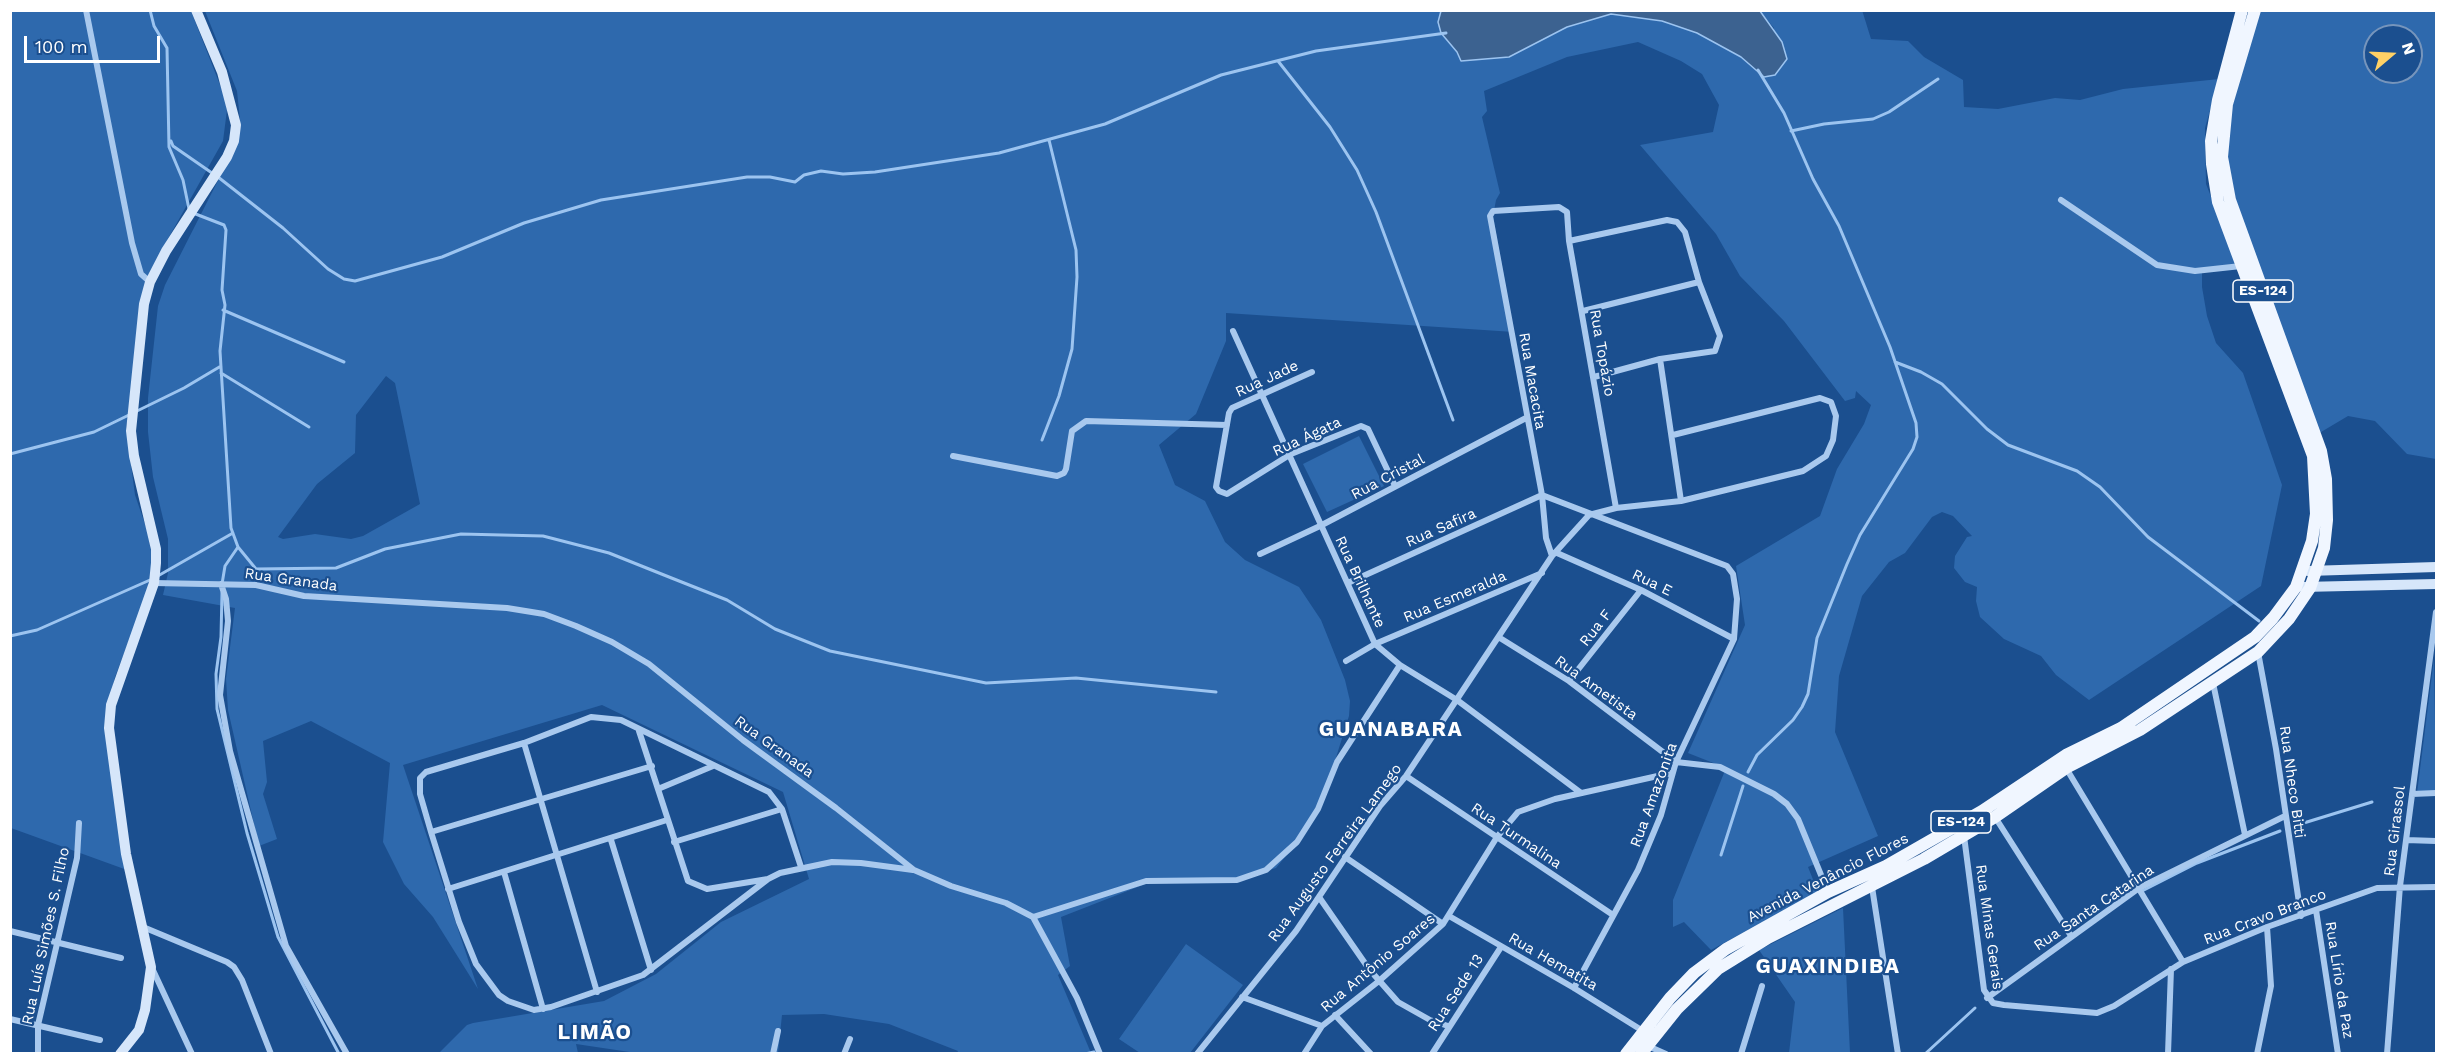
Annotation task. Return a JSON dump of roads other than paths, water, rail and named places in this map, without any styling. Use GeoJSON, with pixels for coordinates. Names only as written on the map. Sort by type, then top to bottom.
{"type":"FeatureCollection","features":[{"type":"Feature","properties":{"kind":"main road","name":"ES-124"},"geometry":{"type":"LineString","coordinates":[[2242,10],[2218,100],[2211,141],[2212,164],[2218,202],[2313,456],[2316,514],[2312,541],[2296,587]]}},
{"type":"Feature","properties":{"kind":"main road","name":"ES-124"},"geometry":{"type":"LineString","coordinates":[[2255,10],[2223,122],[2225,180],[2321,451],[2326,479],[2327,520],[2318,571],[2310,588]]}},
{"type":"Feature","properties":{"kind":"main road","name":"Avenida Venâncio Flores"},"geometry":{"type":"LineString","coordinates":[[1626,1053],[1694,974],[1726,949],[1828,892],[1886,866],[1982,810],[2057,760],[2126,724],[2255,637],[2296,587]]}},
{"type":"Feature","properties":{"kind":"main road","name":"Avenida Venâncio Flores"},"geometry":{"type":"LineString","coordinates":[[1644,1050],[1683,1002],[1718,969],[1768,938],[1872,887],[1964,836],[2066,768],[2128,738],[2258,652],[2285,625],[2310,588]]}},
{"type":"Feature","properties":{"kind":"street"},"geometry":{"type":"LineString","coordinates":[[86,10],[132,243],[141,274],[150,282]]}},
{"type":"Feature","properties":{"kind":"street"},"geometry":{"type":"LineString","coordinates":[[192,1053],[151,967],[126,854],[109,728],[111,705],[117,684],[154,582],[156,549],[134,456],[131,431],[144,304],[150,282],[166,251],[213,181],[234,141],[236,124],[222,72],[196,10]]}},
{"type":"Feature","properties":{"kind":"street"},"geometry":{"type":"LineString","coordinates":[[2061,200],[2157,265],[2195,271],[2241,266]]}},
{"type":"Feature","properties":{"kind":"street","name":"Rua Topázio"},"geometry":{"type":"LineString","coordinates":[[1493,211],[1559,207],[1567,213],[1569,241],[1616,508]]}},
{"type":"Feature","properties":{"kind":"street","name":"Rua Macacita"},"geometry":{"type":"LineString","coordinates":[[1493,211],[1490,216],[1542,495],[1546,538],[1555,554]]}},
{"type":"Feature","properties":{"kind":"street"},"geometry":{"type":"LineString","coordinates":[[1569,241],[1667,220],[1677,222],[1684,232],[1699,282],[1720,336],[1718,346],[1714,351],[1660,359],[1594,377]]}},
{"type":"Feature","properties":{"kind":"street"},"geometry":{"type":"LineString","coordinates":[[1583,311],[1699,282]]}},
{"type":"Feature","properties":{"kind":"street","name":"Rua Brilhante"},"geometry":{"type":"LineString","coordinates":[[1233,331],[1291,454],[1320,526],[1350,582],[1375,644],[1400,664],[1457,700],[1581,793]]}},
{"type":"Feature","properties":{"kind":"street"},"geometry":{"type":"LineString","coordinates":[[1660,359],[1681,501]]}},
{"type":"Feature","properties":{"kind":"street","name":"Rua Jade"},"geometry":{"type":"LineString","coordinates":[[1227,425],[1232,408],[1312,372]]}},
{"type":"Feature","properties":{"kind":"street"},"geometry":{"type":"LineString","coordinates":[[1542,495],[1589,515],[1616,508],[1681,501],[1813,466],[1826,456],[1835,432],[1836,416],[1831,402],[1820,398],[1673,435]]}},
{"type":"Feature","properties":{"kind":"street","name":"Rua Cristal"},"geometry":{"type":"LineString","coordinates":[[1260,554],[1320,526],[1526,418]]}},
{"type":"Feature","properties":{"kind":"street"},"geometry":{"type":"LineString","coordinates":[[953,456],[1057,476],[1064,473],[1066,469],[1072,431],[1086,421],[1227,425]]}},
{"type":"Feature","properties":{"kind":"street","name":"Rua Ágata"},"geometry":{"type":"LineString","coordinates":[[1227,425],[1216,487],[1227,494],[1291,454],[1357,427],[1368,429],[1395,486]]}},
{"type":"Feature","properties":{"kind":"street","name":"Rua Safira"},"geometry":{"type":"LineString","coordinates":[[1350,582],[1542,495]]}},
{"type":"Feature","properties":{"kind":"street","name":"Rua Augusto Ferreira Lamego"},"geometry":{"type":"LineString","coordinates":[[1197,1053],[1296,931],[1380,806],[1406,776],[1555,554],[1589,515]]}},
{"type":"Feature","properties":{"kind":"street","name":"Rua Amazonita"},"geometry":{"type":"LineString","coordinates":[[1574,988],[1649,845],[1661,815],[1671,773],[1734,639],[1737,599],[1735,579],[1727,566],[1589,515]]}},
{"type":"Feature","properties":{"kind":"street","name":"Rua E"},"geometry":{"type":"LineString","coordinates":[[1555,554],[1641,590],[1734,639]]}},
{"type":"Feature","properties":{"kind":"street"},"geometry":{"type":"LineString","coordinates":[[2302,570],[2436,567]]}},
{"type":"Feature","properties":{"kind":"street","name":"Rua Esmeralda"},"geometry":{"type":"LineString","coordinates":[[1346,661],[1375,644],[1543,573]]}},
{"type":"Feature","properties":{"kind":"street","name":"Rua Granada"},"geometry":{"type":"LineString","coordinates":[[154,582],[256,585],[304,596],[507,608],[543,614],[576,626],[612,642],[649,664],[743,740],[836,808],[914,870],[951,886],[1006,903],[1033,917]]}},
{"type":"Feature","properties":{"kind":"street"},"geometry":{"type":"LineString","coordinates":[[221,584],[226,599],[228,621],[220,695],[230,751],[286,946],[347,1053]]}},
{"type":"Feature","properties":{"kind":"street"},"geometry":{"type":"LineString","coordinates":[[2296,587],[2436,584]]}},
{"type":"Feature","properties":{"kind":"street","name":"Rua F"},"geometry":{"type":"LineString","coordinates":[[1569,681],[1641,590]]}},
{"type":"Feature","properties":{"kind":"street","name":"Rua Girassol"},"geometry":{"type":"LineString","coordinates":[[2387,1053],[2400,886],[2436,612]]}},
{"type":"Feature","properties":{"kind":"street","name":"Rua Ametista"},"geometry":{"type":"LineString","coordinates":[[1500,638],[1569,681],[1676,762]]}},
{"type":"Feature","properties":{"kind":"street","name":"Rua Nheco Bitti"},"geometry":{"type":"LineString","coordinates":[[2258,652],[2276,749],[2301,916]]}},
{"type":"Feature","properties":{"kind":"street"},"geometry":{"type":"LineString","coordinates":[[1100,1053],[1077,998],[1033,917],[1146,881],[1237,880],[1266,870],[1297,842],[1318,809],[1337,762],[1400,664]]}},
{"type":"Feature","properties":{"kind":"street"},"geometry":{"type":"LineString","coordinates":[[2213,683],[2245,836]]}},
{"type":"Feature","properties":{"kind":"street"},"geometry":{"type":"LineString","coordinates":[[768,879],[651,970],[597,992],[534,1010],[508,1002],[493,990],[467,945],[430,832],[418,785],[422,774],[524,743],[591,717],[621,720],[713,766],[762,787],[774,796],[782,809],[801,867]]}},
{"type":"Feature","properties":{"kind":"street"},"geometry":{"type":"LineString","coordinates":[[639,730],[684,875],[692,885],[707,889],[768,879],[801,867],[832,862],[861,863],[914,870]]}},
{"type":"Feature","properties":{"kind":"street"},"geometry":{"type":"LineString","coordinates":[[524,743],[542,797],[597,992]]}},
{"type":"Feature","properties":{"kind":"street"},"geometry":{"type":"LineString","coordinates":[[1676,762],[1720,767],[1767,790],[1787,804],[1809,843],[1828,892]]}},
{"type":"Feature","properties":{"kind":"street"},"geometry":{"type":"LineString","coordinates":[[430,832],[651,766]]}},
{"type":"Feature","properties":{"kind":"street"},"geometry":{"type":"LineString","coordinates":[[658,789],[713,766]]}},
{"type":"Feature","properties":{"kind":"street"},"geometry":{"type":"LineString","coordinates":[[2066,768],[2183,962]]}},
{"type":"Feature","properties":{"kind":"street","name":"Rua Antônio Soares"},"geometry":{"type":"LineString","coordinates":[[1304,1053],[1322,1026],[1379,981],[1443,924],[1497,837],[1522,810],[1581,793],[1671,773]]}},
{"type":"Feature","properties":{"kind":"street","name":"Rua Turmalina"},"geometry":{"type":"LineString","coordinates":[[1406,776],[1613,915]]}},
{"type":"Feature","properties":{"kind":"street"},"geometry":{"type":"LineString","coordinates":[[2412,794],[2436,793]]}},
{"type":"Feature","properties":{"kind":"street"},"geometry":{"type":"LineString","coordinates":[[674,842],[782,809]]}},
{"type":"Feature","properties":{"kind":"street","name":"Rua Santa Catarina"},"geometry":{"type":"LineString","coordinates":[[1987,998],[2139,888],[2285,816]]}},
{"type":"Feature","properties":{"kind":"street"},"geometry":{"type":"LineString","coordinates":[[1995,817],[2071,936]]}},
{"type":"Feature","properties":{"kind":"street"},"geometry":{"type":"LineString","coordinates":[[448,889],[611,840],[667,820]]}},
{"type":"Feature","properties":{"kind":"street","name":"Rua Luís Simões S. Filho"},"geometry":{"type":"LineString","coordinates":[[38,1053],[38,1025],[77,858],[78,823]]}},
{"type":"Feature","properties":{"kind":"street","name":"Rua Minas Gerais"},"geometry":{"type":"LineString","coordinates":[[1964,836],[1980,969],[1987,998],[1993,1003],[2087,1014],[2104,1011],[2114,1006]]}},
{"type":"Feature","properties":{"kind":"street"},"geometry":{"type":"LineString","coordinates":[[611,840],[651,970]]}},
{"type":"Feature","properties":{"kind":"street"},"geometry":{"type":"LineString","coordinates":[[2406,840],[2436,841]]}},
{"type":"Feature","properties":{"kind":"street"},"geometry":{"type":"LineString","coordinates":[[1345,857],[1443,924]]}},
{"type":"Feature","properties":{"kind":"street"},"geometry":{"type":"LineString","coordinates":[[504,872],[543,1009]]}},
{"type":"Feature","properties":{"kind":"street"},"geometry":{"type":"LineString","coordinates":[[1872,887],[1898,1053]]}},
{"type":"Feature","properties":{"kind":"street","name":"Rua Cravo Branco"},"geometry":{"type":"LineString","coordinates":[[2114,1006],[2183,962],[2267,927],[2377,888],[2436,887]]}},
{"type":"Feature","properties":{"kind":"street"},"geometry":{"type":"LineString","coordinates":[[1319,897],[1379,981],[1411,1011],[1448,1026]]}},
{"type":"Feature","properties":{"kind":"street","name":"Rua Lírio da Paz"},"geometry":{"type":"LineString","coordinates":[[2316,910],[2338,1053]]}},
{"type":"Feature","properties":{"kind":"street","name":"Rua Hematita"},"geometry":{"type":"LineString","coordinates":[[1449,916],[1574,988],[1643,1031]]}},
{"type":"Feature","properties":{"kind":"street"},"geometry":{"type":"LineString","coordinates":[[142,927],[234,967],[242,980],[271,1053]]}},
{"type":"Feature","properties":{"kind":"street"},"geometry":{"type":"LineString","coordinates":[[2257,1053],[2271,986],[2267,927]]}},
{"type":"Feature","properties":{"kind":"street"},"geometry":{"type":"LineString","coordinates":[[10,931],[121,958]]}},
{"type":"Feature","properties":{"kind":"street","name":"Rua Sede 13"},"geometry":{"type":"LineString","coordinates":[[1432,1053],[1502,947]]}},
{"type":"Feature","properties":{"kind":"street"},"geometry":{"type":"LineString","coordinates":[[120,1053],[139,1030],[145,1010],[151,967]]}},
{"type":"Feature","properties":{"kind":"street"},"geometry":{"type":"LineString","coordinates":[[2168,1053],[2171,969]]}},
{"type":"Feature","properties":{"kind":"street"},"geometry":{"type":"LineString","coordinates":[[1741,1053],[1762,986]]}},
{"type":"Feature","properties":{"kind":"street"},"geometry":{"type":"LineString","coordinates":[[1242,997],[1322,1026]]}},
{"type":"Feature","properties":{"kind":"street"},"geometry":{"type":"LineString","coordinates":[[1335,1015],[1371,1053]]}},
{"type":"Feature","properties":{"kind":"street"},"geometry":{"type":"LineString","coordinates":[[10,1019],[100,1040]]}},
{"type":"Feature","properties":{"kind":"street"},"geometry":{"type":"LineString","coordinates":[[773,1053],[778,1031]]}},
{"type":"Feature","properties":{"kind":"street"},"geometry":{"type":"LineString","coordinates":[[844,1053],[849,1039]]}},
{"type":"Feature","properties":{"kind":"street"},"geometry":{"type":"LineString","coordinates":[[1644,1050],[1666,1053]]}},
{"type":"Feature","properties":{"kind":"waterway"},"geometry":{"type":"LineString","coordinates":[[150,10],[154,26],[167,48],[169,147],[183,180],[189,209]]}},
{"type":"Feature","properties":{"kind":"waterway"},"geometry":{"type":"LineString","coordinates":[[218,177],[283,228],[328,269],[344,279],[355,281],[442,257],[524,223],[601,200],[747,177],[770,177],[795,182],[804,175],[821,171],[843,174],[875,172],[999,153],[1105,124],[1221,75],[1316,51],[1446,33]]}},
{"type":"Feature","properties":{"kind":"waterway"},"geometry":{"type":"LineString","coordinates":[[1278,61],[1330,127],[1357,170],[1376,212],[1453,420]]}},
{"type":"Feature","properties":{"kind":"waterway"},"geometry":{"type":"LineString","coordinates":[[1748,772],[1757,755],[1793,720],[1802,707],[1808,694],[1817,638],[1847,564],[1860,535],[1913,449],[1917,437],[1916,423],[1890,347],[1839,226],[1813,179],[1784,113],[1758,70]]}},
{"type":"Feature","properties":{"kind":"waterway"},"geometry":{"type":"LineString","coordinates":[[1791,131],[1824,124],[1873,119],[1889,112],[1938,79]]}},
{"type":"Feature","properties":{"kind":"waterway"},"geometry":{"type":"LineString","coordinates":[[1042,440],[1059,396],[1072,349],[1077,277],[1076,250],[1049,140]]}},
{"type":"Feature","properties":{"kind":"waterway"},"geometry":{"type":"LineString","coordinates":[[171,141],[173,146],[212,173]]}},
{"type":"Feature","properties":{"kind":"waterway"},"geometry":{"type":"LineString","coordinates":[[193,213],[224,225],[226,230],[222,290],[225,305],[220,351],[231,528],[238,547],[256,569],[336,568],[385,549],[461,534],[543,536],[609,553],[727,600],[775,629],[830,651],[986,683],[1076,678],[1216,692]]}},
{"type":"Feature","properties":{"kind":"waterway"},"geometry":{"type":"LineString","coordinates":[[223,310],[344,362]]}},
{"type":"Feature","properties":{"kind":"waterway"},"geometry":{"type":"LineString","coordinates":[[1895,362],[1921,372],[1942,384],[1987,429],[2008,445],[2077,471],[2100,487],[2148,537],[2259,621]]}},
{"type":"Feature","properties":{"kind":"waterway"},"geometry":{"type":"LineString","coordinates":[[137,411],[184,388],[221,366]]}},
{"type":"Feature","properties":{"kind":"waterway"},"geometry":{"type":"LineString","coordinates":[[221,373],[309,427]]}},
{"type":"Feature","properties":{"kind":"waterway"},"geometry":{"type":"LineString","coordinates":[[10,454],[94,432],[131,414]]}},
{"type":"Feature","properties":{"kind":"waterway"},"geometry":{"type":"LineString","coordinates":[[156,577],[233,533]]}},
{"type":"Feature","properties":{"kind":"waterway"},"geometry":{"type":"LineString","coordinates":[[222,584],[225,566],[238,547]]}},
{"type":"Feature","properties":{"kind":"waterway"},"geometry":{"type":"LineString","coordinates":[[10,636],[37,630],[150,580]]}},
{"type":"Feature","properties":{"kind":"waterway"},"geometry":{"type":"LineString","coordinates":[[222,593],[221,637],[216,674],[217,709],[247,833],[278,937],[339,1054]]}},
{"type":"Feature","properties":{"kind":"waterway"},"geometry":{"type":"LineString","coordinates":[[1721,855],[1743,786]]}},
{"type":"Feature","properties":{"kind":"waterway"},"geometry":{"type":"LineString","coordinates":[[2294,826],[2372,802]]}},
{"type":"Feature","properties":{"kind":"waterway"},"geometry":{"type":"LineString","coordinates":[[2142,891],[2197,863],[2280,831]]}},
{"type":"Feature","properties":{"kind":"waterway"},"geometry":{"type":"LineString","coordinates":[[1925,1054],[1975,1008]]}},
{"type":"Feature","properties":{"kind":"waterway"},"geometry":{"type":"LineString","coordinates":[[1085,1054],[1094,1052]]}},
{"type":"Feature","properties":{"kind":"district","name":"GUANABARA"},"geometry":{"type":"Point","coordinates":[1391,730]}},
{"type":"Feature","properties":{"kind":"district","name":"GUAXINDIBA"},"geometry":{"type":"Point","coordinates":[1828,967]}},
{"type":"Feature","properties":{"kind":"district","name":"LIMÃO"},"geometry":{"type":"Point","coordinates":[595,1033]}}]}
